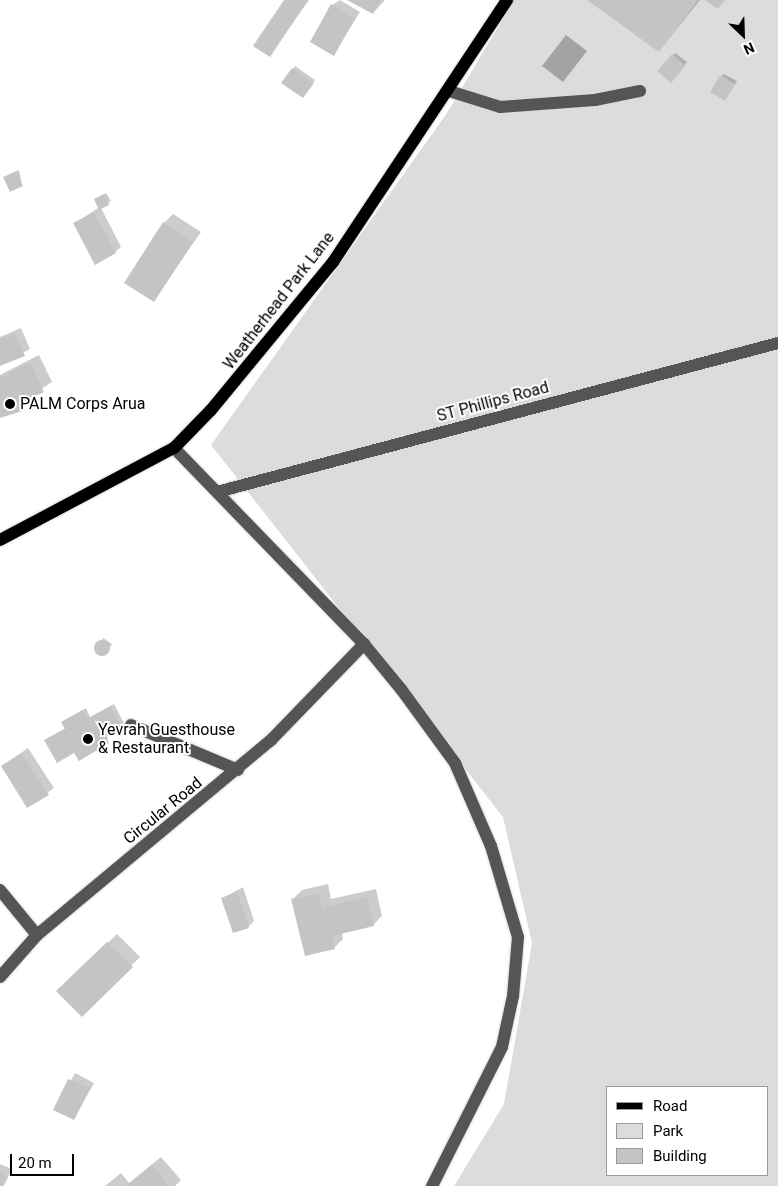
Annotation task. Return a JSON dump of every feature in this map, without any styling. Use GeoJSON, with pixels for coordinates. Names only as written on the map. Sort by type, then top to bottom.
{"type":"FeatureCollection","features":[{"type":"Feature","properties":{"kind":"main road","name":"Weatherhead Park Lane"},"geometry":{"type":"LineString","coordinates":[[0,540],[174,448],[267,347],[333,262],[449,91],[507,0]]}},
{"type":"Feature","properties":{"kind":"street"},"geometry":{"type":"LineString","coordinates":[[449,91],[500,107],[595,100],[640,91]]}},
{"type":"Feature","properties":{"kind":"street","name":"ST Phillips Road"},"geometry":{"type":"LineString","coordinates":[[216,492],[778,343]]}},
{"type":"Feature","properties":{"kind":"street"},"geometry":{"type":"LineString","coordinates":[[174,448],[364,644],[455,763],[492,846],[518,937],[513,996],[502,1047],[432,1186]]}},
{"type":"Feature","properties":{"kind":"street","name":"Circular Road"},"geometry":{"type":"LineString","coordinates":[[0,977],[37,935],[238,770],[364,644]]}},
{"type":"Feature","properties":{"kind":"street"},"geometry":{"type":"LineString","coordinates":[[131,725],[238,770]]}},
{"type":"Feature","properties":{"kind":"street"},"geometry":{"type":"LineString","coordinates":[[0,890],[37,935]]}},
{"type":"Feature","properties":{"kind":"green space"},"geometry":{"type":"Polygon","coordinates":[[[514,0],[778,0],[778,1186],[454,1186],[504,1104],[532,943],[503,817],[211,445],[447,113],[514,0]]]}},
{"type":"Feature","properties":{"kind":"shaded area"},"geometry":{"type":"Polygon","coordinates":[[[566,35],[587,51],[563,82],[542,66],[566,35]]]}},
{"type":"Feature","properties":{"kind":"building"},"geometry":{"type":"Polygon","coordinates":[[[284,0],[308,0],[270,57],[253,46],[284,0]]]}},
{"type":"Feature","properties":{"kind":"building"},"geometry":{"type":"Polygon","coordinates":[[[347,0],[381,0],[373,14],[347,0]]]}},
{"type":"Feature","properties":{"kind":"building"},"geometry":{"type":"Polygon","coordinates":[[[587,0],[698,0],[659,52],[587,0]]]}},
{"type":"Feature","properties":{"kind":"building"},"geometry":{"type":"Polygon","coordinates":[[[705,0],[725,0],[718,9],[705,0]]]}},
{"type":"Feature","properties":{"kind":"building"},"geometry":{"type":"Polygon","coordinates":[[[331,4],[355,18],[334,56],[310,42],[331,4]]]}},
{"type":"Feature","properties":{"kind":"building"},"geometry":{"type":"Polygon","coordinates":[[[672,54],[685,66],[671,83],[657,71],[672,54]]]}},
{"type":"Feature","properties":{"kind":"building"},"geometry":{"type":"Polygon","coordinates":[[[292,68],[314,83],[303,98],[281,83],[292,68]]]}},
{"type":"Feature","properties":{"kind":"building"},"geometry":{"type":"Polygon","coordinates":[[[720,75],[735,84],[725,101],[710,92],[720,75]]]}},
{"type":"Feature","properties":{"kind":"building"},"geometry":{"type":"Polygon","coordinates":[[[16,172],[23,186],[10,192],[3,177],[16,172]]]}},
{"type":"Feature","properties":{"kind":"building"},"geometry":{"type":"Polygon","coordinates":[[[104,194],[109,205],[99,210],[94,199],[104,194]]]}},
{"type":"Feature","properties":{"kind":"building"},"geometry":{"type":"Polygon","coordinates":[[[94,212],[116,253],[95,265],[73,223],[94,212]]]}},
{"type":"Feature","properties":{"kind":"building"},"geometry":{"type":"Polygon","coordinates":[[[163,222],[193,242],[154,302],[124,283],[163,222]]]}},
{"type":"Feature","properties":{"kind":"building"},"geometry":{"type":"Polygon","coordinates":[[[15,333],[25,356],[0,366],[0,339],[15,333]]]}},
{"type":"Feature","properties":{"kind":"building"},"geometry":{"type":"Polygon","coordinates":[[[30,363],[44,392],[18,404],[22,411],[0,418],[0,378],[30,363]]]}},
{"type":"Feature","properties":{"kind":"building"},"geometry":{"type":"Polygon","coordinates":[[[99,640],[105,640],[110,645],[108,654],[99,656],[94,651],[94,645],[99,640]]]}},
{"type":"Feature","properties":{"kind":"building"},"geometry":{"type":"Polygon","coordinates":[[[111,706],[122,726],[105,736],[109,743],[79,761],[74,753],[57,763],[44,740],[65,729],[61,722],[83,710],[87,719],[111,706]]]}},
{"type":"Feature","properties":{"kind":"building"},"geometry":{"type":"Polygon","coordinates":[[[22,753],[49,795],[27,808],[1,766],[22,753]]]}},
{"type":"Feature","properties":{"kind":"building"},"geometry":{"type":"Polygon","coordinates":[[[237,892],[249,928],[233,933],[221,898],[237,892]]]}},
{"type":"Feature","properties":{"kind":"building"},"geometry":{"type":"Polygon","coordinates":[[[319,893],[322,908],[367,897],[374,926],[332,936],[335,949],[305,956],[291,899],[319,893]]]}},
{"type":"Feature","properties":{"kind":"building"},"geometry":{"type":"Polygon","coordinates":[[[107,942],[133,967],[82,1017],[56,991],[107,942]]]}},
{"type":"Feature","properties":{"kind":"building"},"geometry":{"type":"Polygon","coordinates":[[[68,1079],[90,1088],[74,1120],[53,1110],[68,1079]]]}},
{"type":"Feature","properties":{"kind":"building"},"geometry":{"type":"Polygon","coordinates":[[[152,1165],[169,1186],[126,1186],[152,1165]]]}},
{"type":"Feature","properties":{"kind":"building"},"geometry":{"type":"Polygon","coordinates":[[[0,1172],[7,1175],[2,1186],[0,1186],[0,1172]]]}},
{"type":"Feature","properties":{"kind":"place","name":"PALM Corps Arua"},"geometry":{"type":"Point","coordinates":[10,404]}},
{"type":"Feature","properties":{"kind":"place","name":"Yevrah Guesthouse & Restaurant"},"geometry":{"type":"Point","coordinates":[88,739]}}]}
